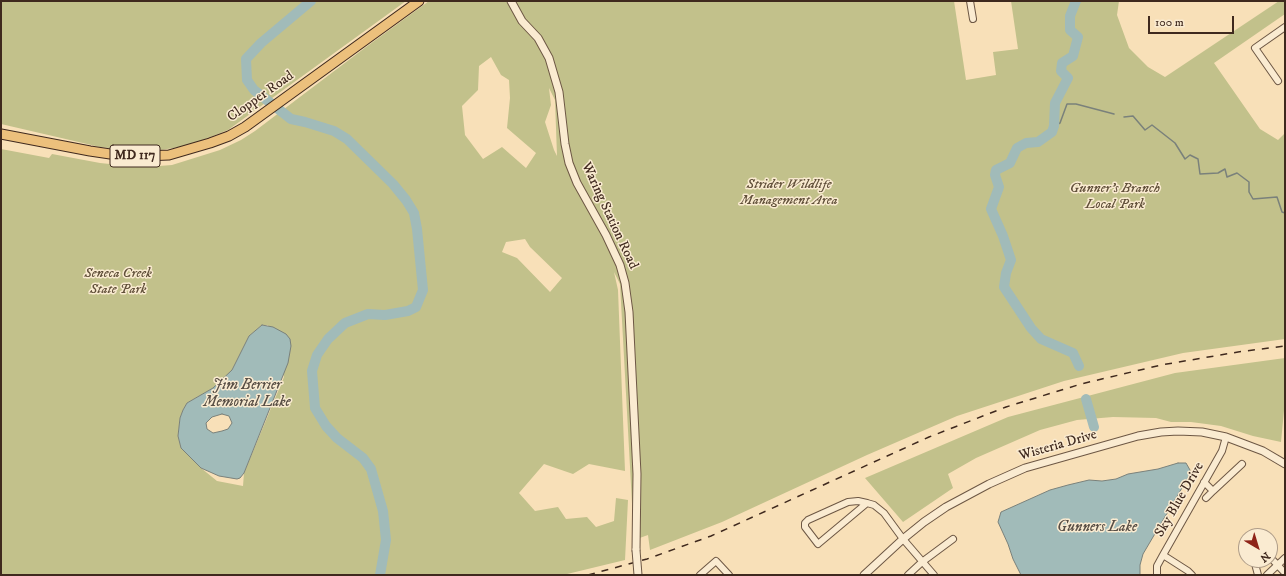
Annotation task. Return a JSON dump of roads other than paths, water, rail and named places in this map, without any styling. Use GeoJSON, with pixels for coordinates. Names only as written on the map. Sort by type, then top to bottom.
{"type":"FeatureCollection","features":[{"type":"Feature","properties":{"kind":"main road","name":"Clopper Road"},"geometry":{"type":"LineString","coordinates":[[1,134],[116,155],[169,155],[210,143],[234,133],[262,115],[419,1]]}},
{"type":"Feature","properties":{"kind":"street","name":"Waring Station Road"},"geometry":{"type":"LineString","coordinates":[[511,1],[522,21],[538,38],[550,58],[559,92],[565,144],[569,163],[577,183],[620,265],[625,283],[629,312],[637,474],[636,550],[638,575]]}},
{"type":"Feature","properties":{"kind":"street"},"geometry":{"type":"LineString","coordinates":[[970,1],[973,19]]}},
{"type":"Feature","properties":{"kind":"street"},"geometry":{"type":"LineString","coordinates":[[1278,81],[1255,48],[1285,27]]}},
{"type":"Feature","properties":{"kind":"street","name":"Wisteria Drive"},"geometry":{"type":"LineString","coordinates":[[864,575],[924,522],[946,507],[989,484],[1025,468],[1138,436],[1161,432],[1202,432],[1226,437],[1263,451],[1285,464]]}},
{"type":"Feature","properties":{"kind":"street","name":"Sky Blue Drive"},"geometry":{"type":"LineString","coordinates":[[1157,575],[1157,566],[1162,555],[1222,451],[1226,437]]}},
{"type":"Feature","properties":{"kind":"street"},"geometry":{"type":"LineString","coordinates":[[1206,498],[1242,464]]}},
{"type":"Feature","properties":{"kind":"street"},"geometry":{"type":"LineString","coordinates":[[1204,482],[1213,491]]}},
{"type":"Feature","properties":{"kind":"street"},"geometry":{"type":"LineString","coordinates":[[867,503],[818,544],[805,527],[805,523],[808,520],[848,502],[858,501],[867,503],[874,505],[884,513],[903,539],[934,575]]}},
{"type":"Feature","properties":{"kind":"street"},"geometry":{"type":"LineString","coordinates":[[908,575],[922,562],[953,540]]}},
{"type":"Feature","properties":{"kind":"street"},"geometry":{"type":"LineString","coordinates":[[1162,555],[1192,575]]}},
{"type":"Feature","properties":{"kind":"street"},"geometry":{"type":"LineString","coordinates":[[1285,558],[1278,565],[1285,573]]}},
{"type":"Feature","properties":{"kind":"street"},"geometry":{"type":"LineString","coordinates":[[700,575],[716,561],[729,575]]}},
{"type":"Feature","properties":{"kind":"street"},"geometry":{"type":"LineString","coordinates":[[1267,575],[1275,568]]}},
{"type":"Feature","properties":{"kind":"water","name":"Jim Berrier Memorial Lake"},"geometry":{"type":"Polygon","coordinates":[[[262,325],[273,327],[286,334],[290,339],[291,346],[288,363],[244,473],[237,479],[219,476],[201,468],[181,448],[178,436],[180,418],[187,403],[213,388],[232,370],[249,336],[262,325]],[[222,414],[212,417],[206,423],[207,429],[213,433],[228,429],[232,423],[229,416],[222,414]]]}},
{"type":"Feature","properties":{"kind":"water","name":"Gunners Lake"},"geometry":{"type":"Polygon","coordinates":[[[1178,463],[1186,463],[1190,470],[1189,476],[1143,554],[1140,565],[1140,575],[1021,575],[998,522],[1001,512],[1050,490],[1068,485],[1089,480],[1102,481],[1116,479],[1128,474],[1158,469],[1178,463]]]}},
{"type":"Feature","properties":{"kind":"waterway"},"geometry":{"type":"LineString","coordinates":[[311,1],[261,43],[246,59],[247,80],[254,90],[291,119],[334,131],[347,139],[393,184],[406,200],[414,213],[417,229],[423,290],[416,307],[408,311],[385,315],[368,314],[345,323],[328,339],[317,355],[312,371],[315,408],[326,426],[337,438],[363,458],[371,469],[383,511],[386,540],[380,575]]}},
{"type":"Feature","properties":{"kind":"waterway"},"geometry":{"type":"LineString","coordinates":[[1076,1],[1070,16],[1070,30],[1078,37],[1073,56],[1062,63],[1061,71],[1068,78],[1055,103],[1054,126],[1052,132],[1038,142],[1026,143],[1017,148],[1010,163],[996,170],[995,175],[999,187],[991,209],[1003,236],[1011,260],[1006,273],[1004,287],[1031,328],[1041,339],[1073,353],[1079,366]]}},
{"type":"Feature","properties":{"kind":"waterway"},"geometry":{"type":"LineString","coordinates":[[1054,126],[1060,123],[1067,104],[1076,104],[1114,114]]}},
{"type":"Feature","properties":{"kind":"waterway"},"geometry":{"type":"LineString","coordinates":[[1124,117],[1133,116],[1145,130],[1152,125],[1175,143],[1185,159],[1190,155],[1198,159],[1200,174],[1218,173],[1225,169],[1227,177],[1237,173],[1249,182],[1249,192],[1253,199],[1277,197],[1282,212],[1285,213]]}},
{"type":"Feature","properties":{"kind":"waterway"},"geometry":{"type":"LineString","coordinates":[[1086,399],[1094,427]]}},
{"type":"Feature","properties":{"kind":"railway"},"geometry":{"type":"LineString","coordinates":[[588,575],[647,559],[711,536],[929,437],[1006,407],[1081,384],[1161,365],[1285,346]]}},
{"type":"Feature","properties":{"kind":"park label","name":"Strider Wildlife Management Area"},"geometry":{"type":"Point","coordinates":[789,194]}},
{"type":"Feature","properties":{"kind":"park label","name":"Gunner's Branch Local Park"},"geometry":{"type":"Point","coordinates":[1115,198]}},
{"type":"Feature","properties":{"kind":"park label","name":"Seneca Creek State Park"},"geometry":{"type":"Point","coordinates":[118,282]}}]}
